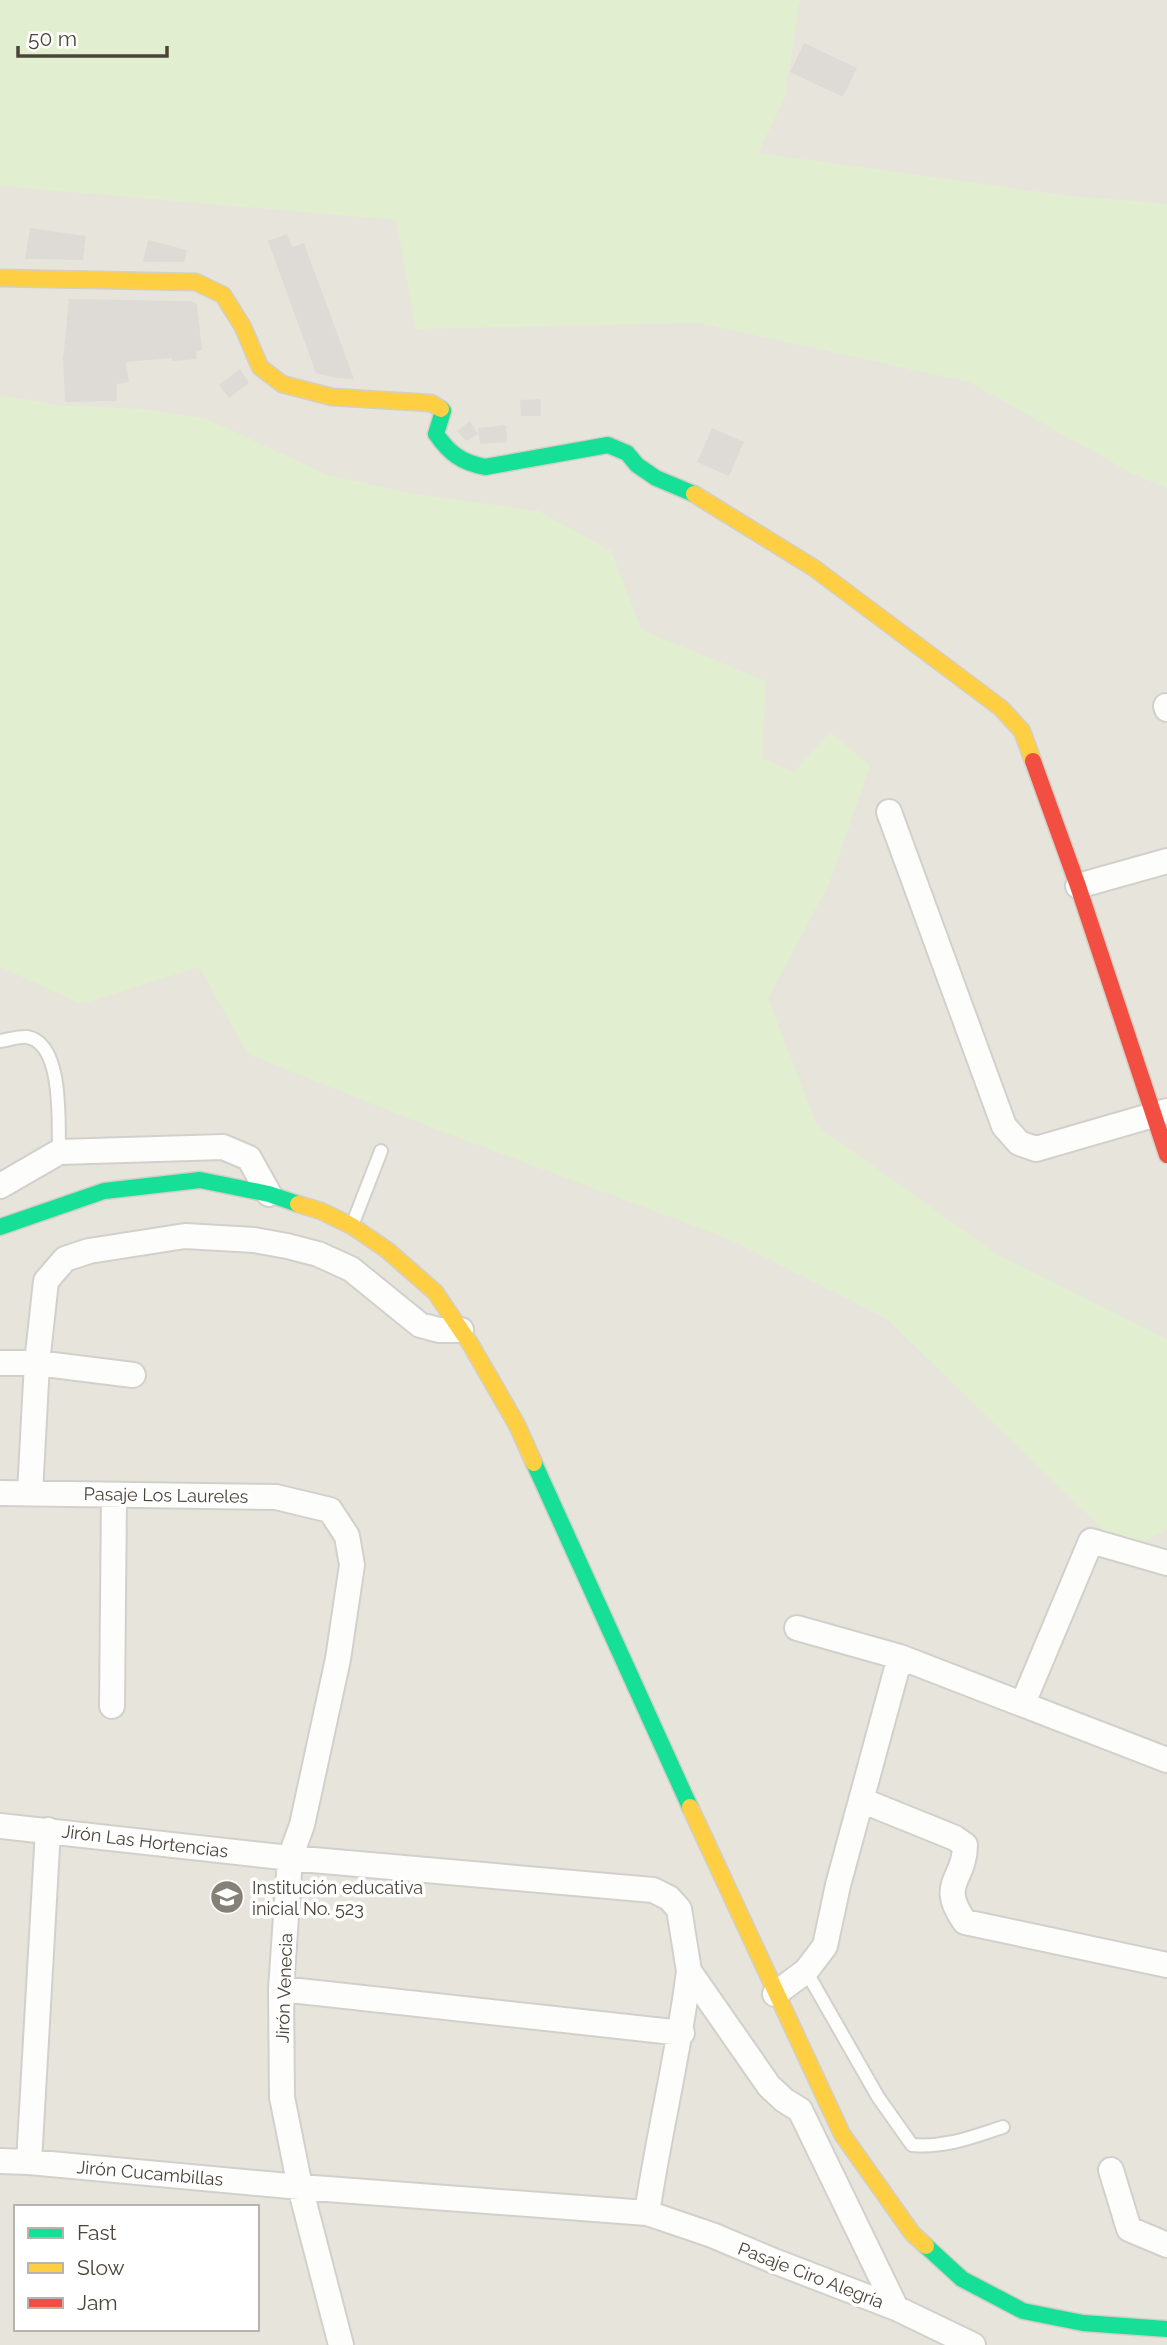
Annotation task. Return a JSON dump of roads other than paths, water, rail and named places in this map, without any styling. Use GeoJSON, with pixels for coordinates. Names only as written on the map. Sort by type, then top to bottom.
{"type":"FeatureCollection","features":[{"type":"Feature","properties":{"kind":"main road"},"geometry":{"type":"LineString","coordinates":[[0,278],[196,282],[223,295],[243,327],[260,367],[282,384],[332,397],[431,403],[443,411],[436,435],[451,456],[467,464],[485,467],[608,445],[617,447],[656,478],[690,491],[814,568],[1001,708],[1022,731],[1160,1113],[1167,1154]]}},
{"type":"Feature","properties":{"kind":"main road"},"geometry":{"type":"LineString","coordinates":[[0,1227],[104,1191],[200,1180],[269,1194],[321,1211],[352,1226],[387,1250],[435,1292],[461,1330],[517,1426],[775,1994],[842,2134],[912,2233],[962,2279],[1023,2311],[1083,2323],[1167,2329]]}},
{"type":"Feature","properties":{"kind":"street"},"geometry":{"type":"LineString","coordinates":[[889,812],[1004,1126],[1018,1143],[1036,1149],[1160,1113]]}},
{"type":"Feature","properties":{"kind":"street"},"geometry":{"type":"LineString","coordinates":[[1078,886],[1167,861]]}},
{"type":"Feature","properties":{"kind":"street"},"geometry":{"type":"LineString","coordinates":[[0,1186],[59,1152],[223,1147],[250,1158],[269,1194]]}},
{"type":"Feature","properties":{"kind":"street"},"geometry":{"type":"LineString","coordinates":[[30,1493],[37,1363],[46,1281],[65,1259],[89,1251],[185,1236],[254,1240],[318,1254],[351,1269],[420,1325],[439,1330],[461,1330]]}},
{"type":"Feature","properties":{"kind":"street"},"geometry":{"type":"LineString","coordinates":[[0,1363],[37,1363],[133,1375]]}},
{"type":"Feature","properties":{"kind":"street","name":"Pasaje Los Laureles"},"geometry":{"type":"LineString","coordinates":[[0,1493],[276,1497],[330,1510]]}},
{"type":"Feature","properties":{"kind":"street"},"geometry":{"type":"LineString","coordinates":[[112,1706],[114,1496]]}},
{"type":"Feature","properties":{"kind":"street","name":"Jirón Venecia"},"geometry":{"type":"LineString","coordinates":[[330,1510],[347,1536],[352,1565],[338,1660],[302,1825],[290,1858],[281,1989],[282,2097],[300,2187],[341,2345]]}},
{"type":"Feature","properties":{"kind":"street"},"geometry":{"type":"LineString","coordinates":[[1023,1703],[1091,1541],[1167,1563]]}},
{"type":"Feature","properties":{"kind":"street"},"geometry":{"type":"LineString","coordinates":[[797,1628],[900,1657],[1167,1760]]}},
{"type":"Feature","properties":{"kind":"street"},"geometry":{"type":"LineString","coordinates":[[775,1994],[806,1971],[825,1946],[900,1657]]}},
{"type":"Feature","properties":{"kind":"street"},"geometry":{"type":"LineString","coordinates":[[861,1800],[955,1838],[965,1845],[965,1855],[951,1890],[956,1910],[965,1922],[1167,1965]]}},
{"type":"Feature","properties":{"kind":"street","name":"Jirón Las Hortencias"},"geometry":{"type":"LineString","coordinates":[[0,1826],[290,1858],[653,1890],[669,1898],[679,1909],[689,1971]]}},
{"type":"Feature","properties":{"kind":"street"},"geometry":{"type":"LineString","coordinates":[[29,2162],[48,1830]]}},
{"type":"Feature","properties":{"kind":"street"},"geometry":{"type":"LineString","coordinates":[[647,2213],[657,2146],[682,2033],[689,1971]]}},
{"type":"Feature","properties":{"kind":"street"},"geometry":{"type":"LineString","coordinates":[[689,1971],[769,2086],[800,2110],[896,2308]]}},
{"type":"Feature","properties":{"kind":"street"},"geometry":{"type":"LineString","coordinates":[[281,1989],[682,2033]]}},
{"type":"Feature","properties":{"kind":"street","name":"Jirón Cucambillas"},"geometry":{"type":"LineString","coordinates":[[0,2161],[647,2213]]}},
{"type":"Feature","properties":{"kind":"street"},"geometry":{"type":"LineString","coordinates":[[1111,2170],[1129,2229],[1167,2245]]}},
{"type":"Feature","properties":{"kind":"street","name":"Pasaje Ciro Alegría"},"geometry":{"type":"LineString","coordinates":[[647,2213],[712,2235],[896,2308],[972,2345]]}},
{"type":"Feature","properties":{"kind":"lane"},"geometry":{"type":"LineString","coordinates":[[0,1041],[28,1037],[45,1047],[54,1067],[59,1152]]}},
{"type":"Feature","properties":{"kind":"lane"},"geometry":{"type":"LineString","coordinates":[[352,1226],[381,1151]]}},
{"type":"Feature","properties":{"kind":"lane"},"geometry":{"type":"LineString","coordinates":[[806,1971],[878,2096],[912,2145],[932,2147],[953,2144],[1003,2127]]}},
{"type":"Feature","properties":{"kind":"place","name":"Institución educativa inicial No. 523"},"geometry":{"type":"Point","coordinates":[227,1897]}}]}
